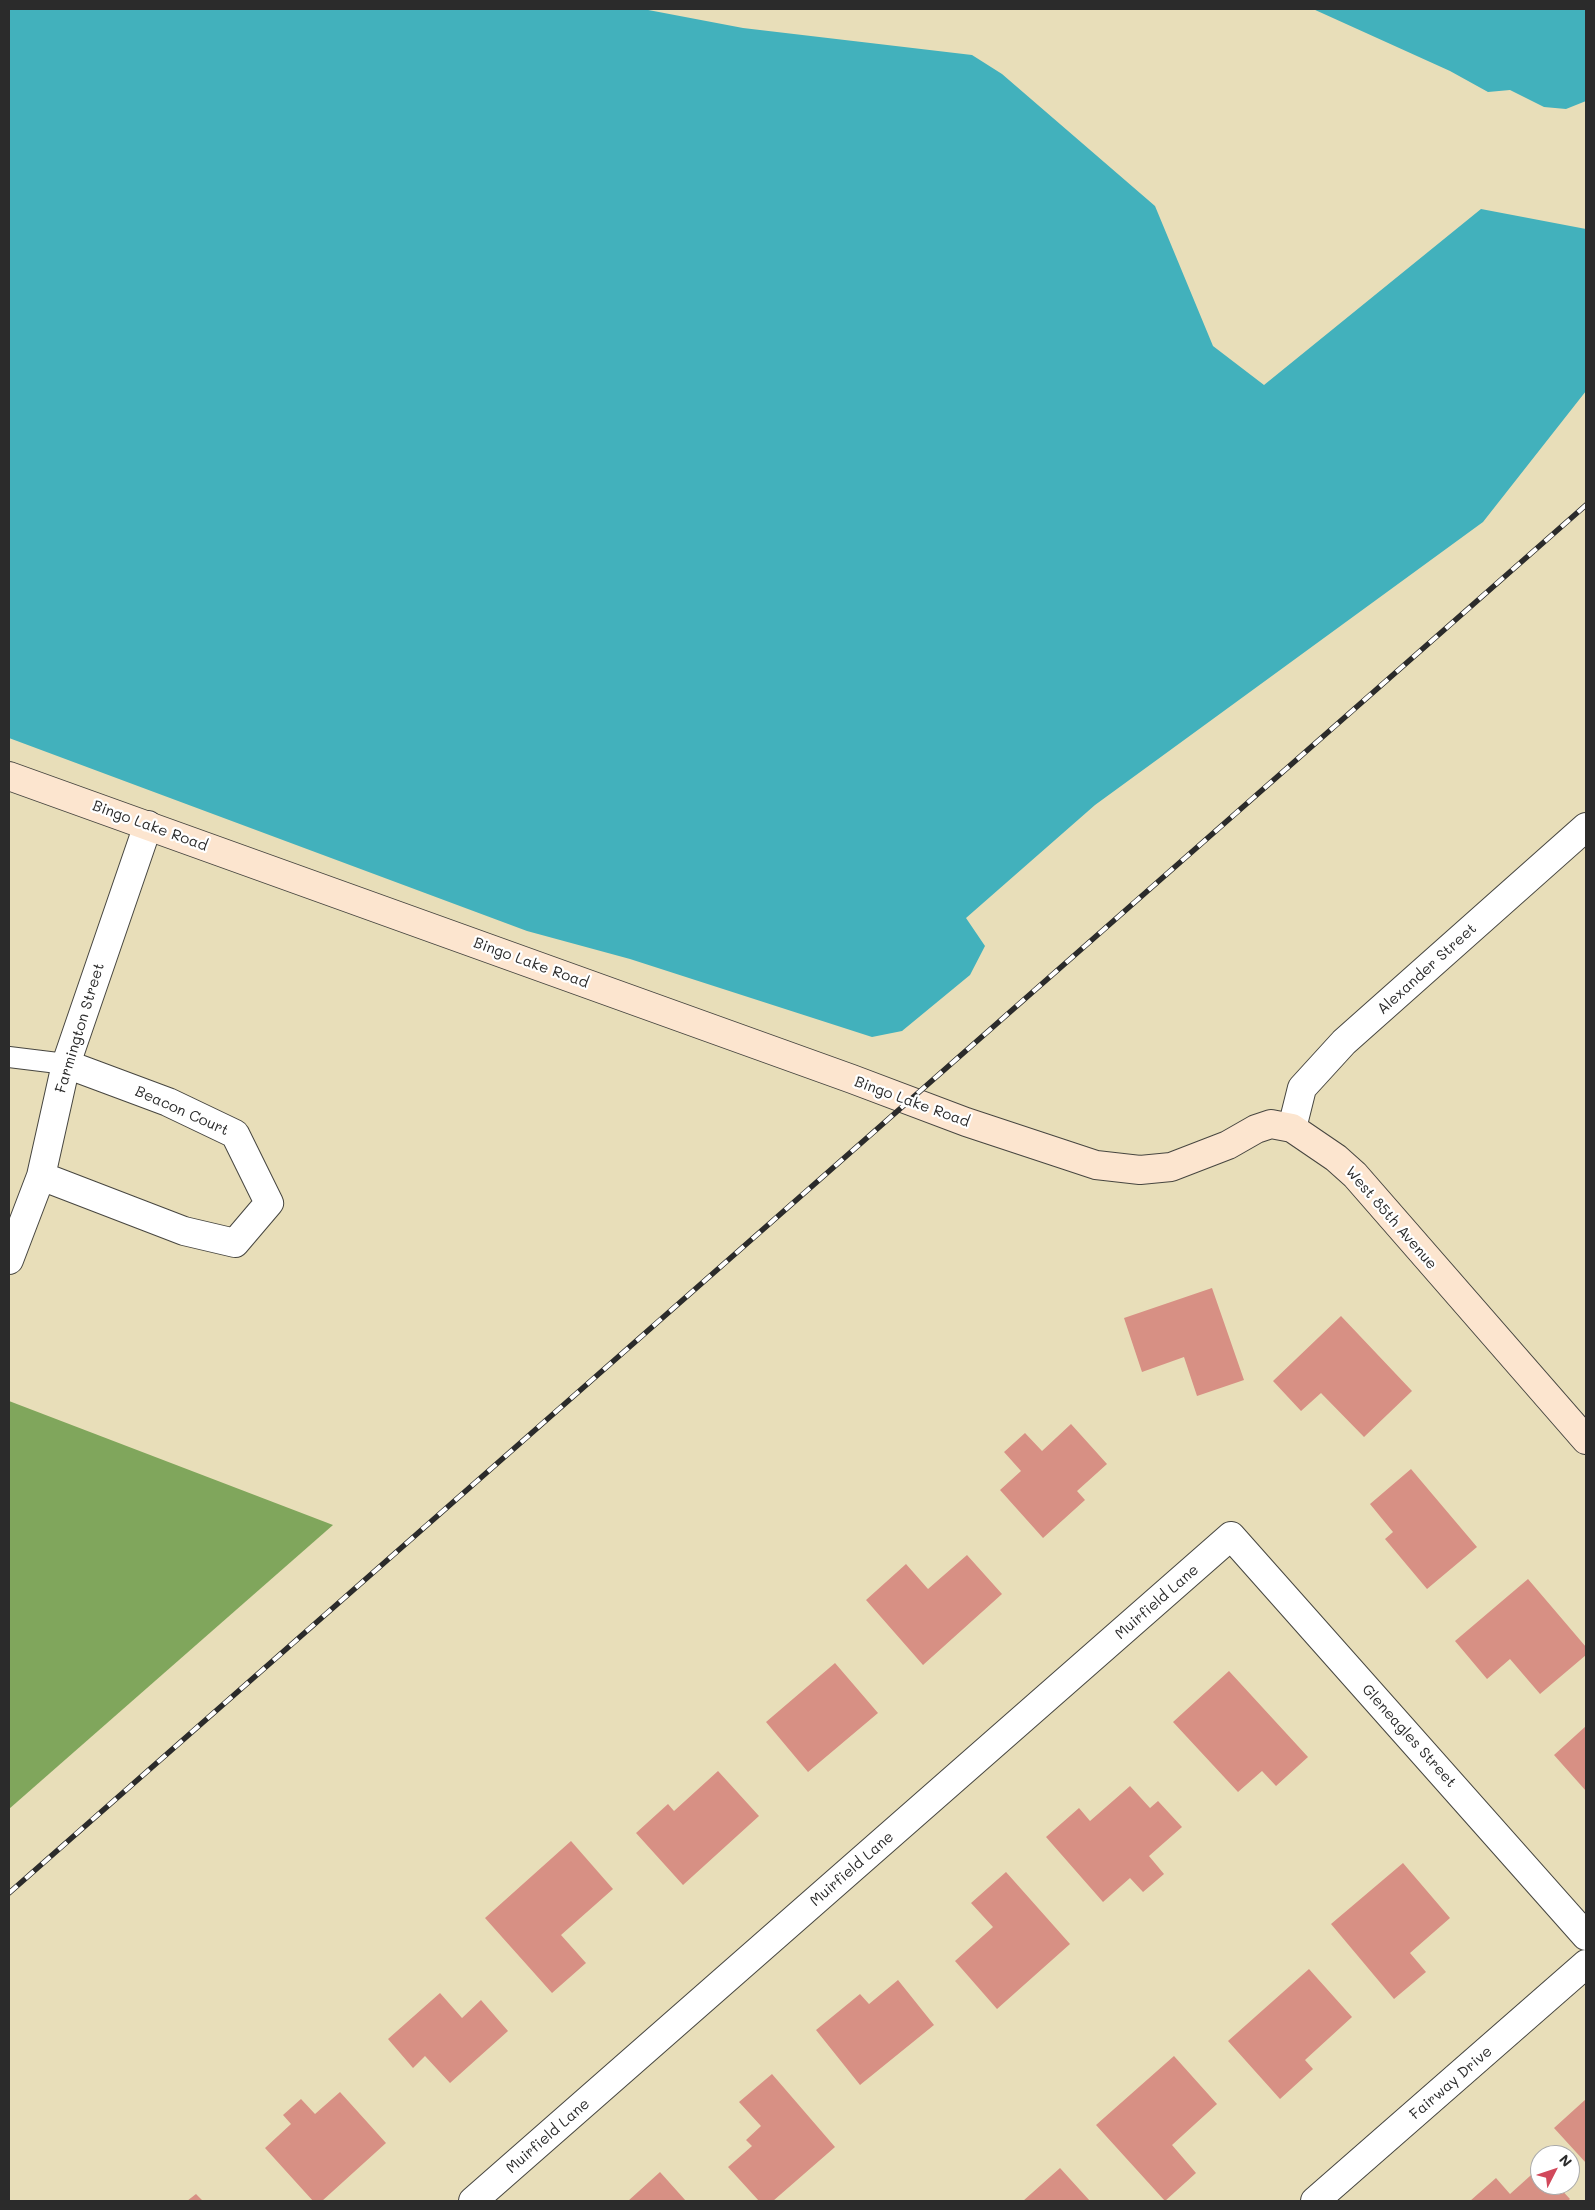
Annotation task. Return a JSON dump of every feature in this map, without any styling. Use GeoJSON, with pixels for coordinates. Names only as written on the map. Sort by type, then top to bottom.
{"type":"FeatureCollection","features":[{"type":"Feature","properties":{"kind":"street","name":"Bingo Lake Road"},"geometry":{"type":"LineString","coordinates":[[9,776],[1053,1152]]}},
{"type":"Feature","properties":{"kind":"street","name":"Farmington Street"},"geometry":{"type":"LineString","coordinates":[[9,1260],[41,1176],[66,1064],[148,825]]}},
{"type":"Feature","properties":{"kind":"street","name":"Alexander Street"},"geometry":{"type":"LineString","coordinates":[[1292,1128],[1302,1088],[1344,1042],[1586,826]]}},
{"type":"Feature","properties":{"kind":"street","name":"Beacon Court"},"geometry":{"type":"LineString","coordinates":[[41,1176],[184,1231],[235,1243],[269,1203],[235,1134],[168,1102],[66,1064]]}},
{"type":"Feature","properties":{"kind":"street","name":"West 85th Avenue"},"geometry":{"type":"LineString","coordinates":[[1053,1152],[1105,1166],[1140,1170],[1171,1167],[1228,1145],[1256,1129],[1271,1124],[1292,1128],[1336,1158],[1355,1175],[1586,1440]]}},
{"type":"Feature","properties":{"kind":"street","name":"Gleneagles Street"},"geometry":{"type":"LineString","coordinates":[[1231,1536],[1586,1936]]}},
{"type":"Feature","properties":{"kind":"street","name":"Muirfield Lane"},"geometry":{"type":"LineString","coordinates":[[473,2201],[1231,1536]]}},
{"type":"Feature","properties":{"kind":"street","name":"Fairway Drive"},"geometry":{"type":"LineString","coordinates":[[1315,2201],[1586,1964]]}},
{"type":"Feature","properties":{"kind":"lane","name":"Beacon Court"},"geometry":{"type":"LineString","coordinates":[[9,1057],[66,1064]]}},
{"type":"Feature","properties":{"kind":"green space"},"geometry":{"type":"Polygon","coordinates":[[[9,1401],[333,1525],[9,1809],[9,1401]]]}},
{"type":"Feature","properties":{"kind":"water"},"geometry":{"type":"Polygon","coordinates":[[[9,9],[643,9],[743,28],[972,55],[1002,74],[1155,206],[1213,346],[1264,385],[1481,209],[1586,229],[1586,391],[1483,522],[1095,805],[966,918],[985,946],[970,975],[902,1031],[872,1037],[630,959],[527,931],[9,738],[9,9]]]}},
{"type":"Feature","properties":{"kind":"water"},"geometry":{"type":"Polygon","coordinates":[[[1313,9],[1586,9],[1586,101],[1566,109],[1544,107],[1510,90],[1488,92],[1450,71],[1313,9]]]}},
{"type":"Feature","properties":{"kind":"building"},"geometry":{"type":"Polygon","coordinates":[[[1212,1288],[1244,1380],[1197,1396],[1184,1357],[1142,1372],[1124,1318],[1212,1288]]]}},
{"type":"Feature","properties":{"kind":"building"},"geometry":{"type":"Polygon","coordinates":[[[1341,1316],[1412,1391],[1364,1437],[1321,1393],[1301,1411],[1273,1381],[1341,1316]]]}},
{"type":"Feature","properties":{"kind":"building"},"geometry":{"type":"Polygon","coordinates":[[[1071,1424],[1107,1464],[1077,1491],[1085,1500],[1043,1538],[1000,1490],[1021,1471],[1004,1452],[1025,1433],[1042,1451],[1071,1424]]]}},
{"type":"Feature","properties":{"kind":"building"},"geometry":{"type":"Polygon","coordinates":[[[1411,1469],[1477,1547],[1427,1589],[1385,1539],[1393,1532],[1370,1504],[1411,1469]]]}},
{"type":"Feature","properties":{"kind":"building"},"geometry":{"type":"Polygon","coordinates":[[[967,1555],[1002,1594],[923,1665],[866,1600],[906,1564],[928,1589],[967,1555]]]}},
{"type":"Feature","properties":{"kind":"building"},"geometry":{"type":"Polygon","coordinates":[[[1528,1579],[1586,1647],[1586,1655],[1540,1694],[1510,1659],[1487,1679],[1455,1641],[1528,1579]]]}},
{"type":"Feature","properties":{"kind":"building"},"geometry":{"type":"Polygon","coordinates":[[[835,1663],[878,1713],[808,1772],[766,1722],[835,1663]]]}},
{"type":"Feature","properties":{"kind":"building"},"geometry":{"type":"Polygon","coordinates":[[[1229,1671],[1308,1757],[1276,1786],[1262,1771],[1238,1792],[1173,1722],[1229,1671]]]}},
{"type":"Feature","properties":{"kind":"building"},"geometry":{"type":"Polygon","coordinates":[[[1586,1726],[1586,1791],[1554,1755],[1586,1726]]]}},
{"type":"Feature","properties":{"kind":"building"},"geometry":{"type":"Polygon","coordinates":[[[718,1771],[759,1816],[683,1885],[636,1833],[668,1804],[674,1811],[718,1771]]]}},
{"type":"Feature","properties":{"kind":"building"},"geometry":{"type":"Polygon","coordinates":[[[1130,1786],[1150,1808],[1158,1801],[1182,1827],[1149,1856],[1164,1874],[1143,1892],[1130,1878],[1103,1902],[1046,1837],[1079,1808],[1090,1821],[1130,1786]]]}},
{"type":"Feature","properties":{"kind":"building"},"geometry":{"type":"Polygon","coordinates":[[[571,1841],[613,1889],[561,1935],[586,1963],[552,1993],[485,1918],[571,1841]]]}},
{"type":"Feature","properties":{"kind":"building"},"geometry":{"type":"Polygon","coordinates":[[[1403,1863],[1450,1918],[1410,1953],[1426,1972],[1394,1999],[1331,1924],[1403,1863]]]}},
{"type":"Feature","properties":{"kind":"building"},"geometry":{"type":"Polygon","coordinates":[[[1006,1872],[1070,1944],[997,2009],[955,1961],[993,1927],[971,1903],[1006,1872]]]}},
{"type":"Feature","properties":{"kind":"building"},"geometry":{"type":"Polygon","coordinates":[[[1309,1969],[1352,2017],[1305,2060],[1313,2069],[1280,2099],[1228,2041],[1309,1969]]]}},
{"type":"Feature","properties":{"kind":"building"},"geometry":{"type":"Polygon","coordinates":[[[898,1980],[934,2025],[860,2085],[816,2030],[860,1994],[869,2004],[898,1980]]]}},
{"type":"Feature","properties":{"kind":"building"},"geometry":{"type":"Polygon","coordinates":[[[440,1993],[462,2018],[481,2000],[508,2031],[450,2083],[425,2056],[413,2068],[388,2039],[440,1993]]]}},
{"type":"Feature","properties":{"kind":"building"},"geometry":{"type":"Polygon","coordinates":[[[1174,2056],[1217,2104],[1172,2145],[1196,2173],[1165,2201],[1096,2125],[1174,2056]]]}},
{"type":"Feature","properties":{"kind":"building"},"geometry":{"type":"Polygon","coordinates":[[[772,2074],[835,2147],[773,2201],[759,2201],[728,2167],[752,2146],[746,2140],[761,2126],[739,2102],[772,2074]]]}},
{"type":"Feature","properties":{"kind":"building"},"geometry":{"type":"Polygon","coordinates":[[[340,2092],[386,2143],[322,2201],[313,2201],[265,2148],[291,2124],[283,2115],[301,2099],[315,2114],[340,2092]]]}},
{"type":"Feature","properties":{"kind":"building"},"geometry":{"type":"Polygon","coordinates":[[[1586,2099],[1586,2163],[1580,2156],[1580,2145],[1570,2145],[1554,2128],[1586,2099]]]}},
{"type":"Feature","properties":{"kind":"building"},"geometry":{"type":"Polygon","coordinates":[[[1060,2168],[1090,2201],[1023,2201],[1060,2168]]]}},
{"type":"Feature","properties":{"kind":"building"},"geometry":{"type":"Polygon","coordinates":[[[660,2172],[686,2201],[628,2201],[660,2172]]]}},
{"type":"Feature","properties":{"kind":"building"},"geometry":{"type":"Polygon","coordinates":[[[1530,2176],[1530,2195],[1566,2195],[1570,2199],[1568,2201],[1470,2201],[1496,2178],[1510,2194],[1530,2176]]]}},
{"type":"Feature","properties":{"kind":"building"},"geometry":{"type":"Polygon","coordinates":[[[196,2194],[203,2201],[187,2201],[196,2194]]]}},
{"type":"Feature","properties":{"kind":"railway"},"geometry":{"type":"LineString","coordinates":[[9,1893],[1586,505]]}}]}
